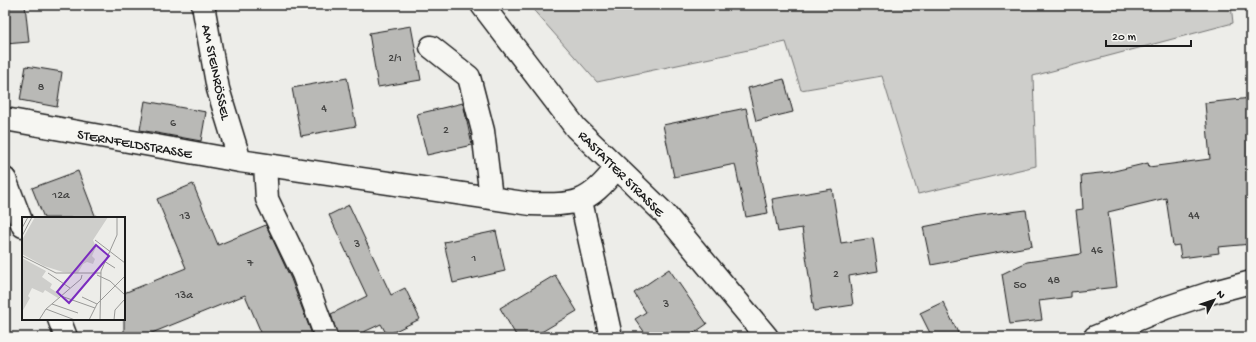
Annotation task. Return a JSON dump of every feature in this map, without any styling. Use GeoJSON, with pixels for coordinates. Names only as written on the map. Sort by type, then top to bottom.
{"type":"FeatureCollection","features":[{"type":"Feature","properties":{"kind":"street","name":"AM STEINRÖSSEL"},"geometry":{"type":"LineString","coordinates":[[203,5],[218,89],[240,161]]}},
{"type":"Feature","properties":{"kind":"street","name":"RASTATTER STRASSE"},"geometry":{"type":"LineString","coordinates":[[482,5],[576,128],[664,213],[767,337]]}},
{"type":"Feature","properties":{"kind":"street"},"geometry":{"type":"LineString","coordinates":[[430,47],[470,77],[482,131],[491,198]]}},
{"type":"Feature","properties":{"kind":"street","name":"STERNFELDSTRASSE"},"geometry":{"type":"LineString","coordinates":[[5,119],[240,161],[531,204],[565,205],[581,201],[594,192],[616,168]]}},
{"type":"Feature","properties":{"kind":"street"},"geometry":{"type":"LineString","coordinates":[[265,165],[267,199],[303,274],[326,337]]}},
{"type":"Feature","properties":{"kind":"street"},"geometry":{"type":"LineString","coordinates":[[5,179],[22,223]]}},
{"type":"Feature","properties":{"kind":"street"},"geometry":{"type":"LineString","coordinates":[[581,201],[611,337]]}},
{"type":"Feature","properties":{"kind":"street"},"geometry":{"type":"LineString","coordinates":[[1106,335],[1165,308],[1210,293],[1251,282]]}},
{"type":"Feature","properties":{"kind":"street"},"geometry":{"type":"LineString","coordinates":[[59,320],[66,337]]}},
{"type":"Feature","properties":{"kind":"shaded area"},"geometry":{"type":"Polygon","coordinates":[[[529,5],[1231,5],[1233,23],[1033,76],[1036,166],[918,194],[882,76],[801,90],[786,42],[597,82],[529,5]]]}},
{"type":"Feature","properties":{"kind":"building"},"geometry":{"type":"Polygon","coordinates":[[[5,5],[25,5],[29,42],[5,44],[5,5]]]}},
{"type":"Feature","properties":{"kind":"building"},"geometry":{"type":"Polygon","coordinates":[[[411,26],[421,80],[378,87],[369,33],[411,26]]]}},
{"type":"Feature","properties":{"kind":"building"},"geometry":{"type":"Polygon","coordinates":[[[26,66],[62,72],[57,107],[20,100],[26,66]]]}},
{"type":"Feature","properties":{"kind":"building"},"geometry":{"type":"Polygon","coordinates":[[[347,78],[356,126],[301,136],[292,88],[347,78]]]}},
{"type":"Feature","properties":{"kind":"building"},"geometry":{"type":"Polygon","coordinates":[[[784,79],[793,112],[756,121],[748,88],[784,79]]]}},
{"type":"Feature","properties":{"kind":"building"},"geometry":{"type":"Polygon","coordinates":[[[1251,98],[1251,244],[1218,247],[1219,253],[1181,258],[1179,245],[1173,246],[1166,198],[1108,212],[1117,287],[1071,292],[1071,297],[1039,301],[1042,320],[1010,324],[1002,274],[1027,262],[1081,254],[1076,210],[1083,209],[1081,175],[1110,172],[1148,163],[1149,167],[1210,159],[1205,103],[1251,98]]]}},
{"type":"Feature","properties":{"kind":"building"},"geometry":{"type":"Polygon","coordinates":[[[145,101],[206,112],[201,141],[140,130],[145,101]]]}},
{"type":"Feature","properties":{"kind":"building"},"geometry":{"type":"Polygon","coordinates":[[[463,103],[472,145],[427,155],[417,114],[463,103]]]}},
{"type":"Feature","properties":{"kind":"building"},"geometry":{"type":"Polygon","coordinates":[[[746,108],[768,213],[746,217],[735,164],[674,177],[663,125],[746,108]]]}},
{"type":"Feature","properties":{"kind":"building"},"geometry":{"type":"Polygon","coordinates":[[[78,171],[96,217],[44,217],[32,188],[78,171]]]}},
{"type":"Feature","properties":{"kind":"building"},"geometry":{"type":"Polygon","coordinates":[[[193,184],[218,245],[266,225],[291,279],[313,337],[263,337],[245,295],[142,337],[124,337],[125,293],[186,268],[157,199],[193,184]]]}},
{"type":"Feature","properties":{"kind":"building"},"geometry":{"type":"Polygon","coordinates":[[[832,189],[841,243],[873,238],[878,271],[849,276],[853,305],[814,311],[802,228],[778,232],[772,199],[832,189]]]}},
{"type":"Feature","properties":{"kind":"building"},"geometry":{"type":"Polygon","coordinates":[[[349,205],[391,295],[405,288],[420,319],[387,335],[381,324],[353,337],[338,337],[331,314],[367,296],[329,215],[349,205]]]}},
{"type":"Feature","properties":{"kind":"building"},"geometry":{"type":"Polygon","coordinates":[[[1026,210],[1032,246],[931,265],[923,227],[973,217],[1026,210]]]}},
{"type":"Feature","properties":{"kind":"building"},"geometry":{"type":"Polygon","coordinates":[[[496,231],[505,271],[453,283],[444,242],[496,231]]]}},
{"type":"Feature","properties":{"kind":"building"},"geometry":{"type":"Polygon","coordinates":[[[669,269],[707,324],[688,337],[648,337],[635,319],[646,312],[634,293],[669,269]]]}},
{"type":"Feature","properties":{"kind":"building"},"geometry":{"type":"Polygon","coordinates":[[[555,275],[577,311],[533,337],[517,337],[500,308],[555,275]]]}},
{"type":"Feature","properties":{"kind":"building"},"geometry":{"type":"Polygon","coordinates":[[[943,302],[960,337],[932,337],[920,313],[943,302]]]}}]}
